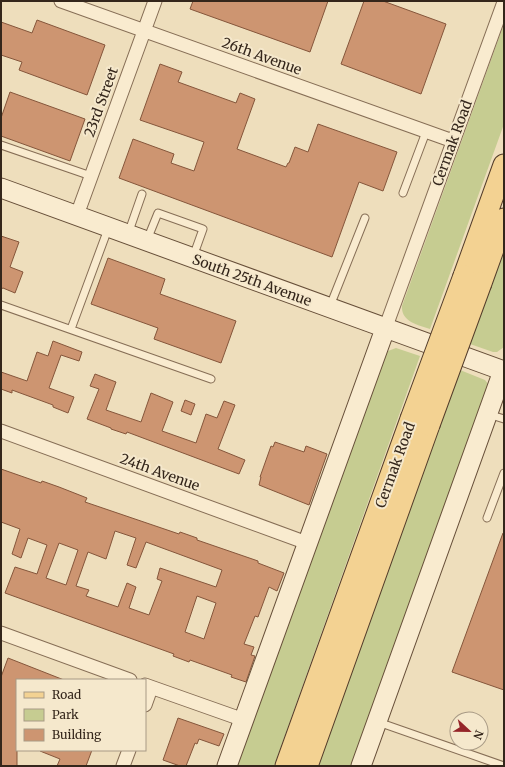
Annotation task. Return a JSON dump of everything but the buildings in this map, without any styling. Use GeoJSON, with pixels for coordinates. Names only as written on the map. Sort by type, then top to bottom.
{"type":"FeatureCollection","features":[{"type":"Feature","properties":{"kind":"main road","name":"Cermak Road"},"geometry":{"type":"LineString","coordinates":[[286,766],[420,422],[472,279],[504,165]]}},
{"type":"Feature","properties":{"kind":"main road","name":"South 25th Avenue"},"geometry":{"type":"LineString","coordinates":[[1,188],[77,214],[385,329],[504,370]]}},
{"type":"Feature","properties":{"kind":"main road","name":"Cermak Road"},"geometry":{"type":"LineString","coordinates":[[472,279],[504,219]]}},
{"type":"Feature","properties":{"kind":"main road"},"geometry":{"type":"LineString","coordinates":[[227,766],[385,329]]}},
{"type":"Feature","properties":{"kind":"main road"},"geometry":{"type":"LineString","coordinates":[[361,766],[377,721],[496,417],[504,370]]}},
{"type":"Feature","properties":{"kind":"main road","name":"Cermak Road"},"geometry":{"type":"LineString","coordinates":[[307,766],[420,422]]}},
{"type":"Feature","properties":{"kind":"street","name":"26th Avenue"},"geometry":{"type":"LineString","coordinates":[[62,1],[453,141]]}},
{"type":"Feature","properties":{"kind":"street","name":"23rd Street"},"geometry":{"type":"LineString","coordinates":[[77,214],[155,1]]}},
{"type":"Feature","properties":{"kind":"street","name":"Cermak Road"},"geometry":{"type":"LineString","coordinates":[[385,329],[504,2]]}},
{"type":"Feature","properties":{"kind":"street","name":"24th Avenue"},"geometry":{"type":"LineString","coordinates":[[1,431],[307,543]]}},
{"type":"Feature","properties":{"kind":"street"},"geometry":{"type":"LineString","coordinates":[[1,633],[127,679]]}},
{"type":"Feature","properties":{"kind":"street"},"geometry":{"type":"LineString","coordinates":[[146,699],[148,687],[244,720]]}},
{"type":"Feature","properties":{"kind":"street"},"geometry":{"type":"LineString","coordinates":[[123,766],[129,751]]}},
{"type":"Feature","properties":{"kind":"lane"},"geometry":{"type":"LineString","coordinates":[[403,193],[426,132]]}},
{"type":"Feature","properties":{"kind":"lane"},"geometry":{"type":"LineString","coordinates":[[1,145],[91,176]]}},
{"type":"Feature","properties":{"kind":"lane"},"geometry":{"type":"LineString","coordinates":[[128,234],[142,194]]}},
{"type":"Feature","properties":{"kind":"lane"},"geometry":{"type":"LineString","coordinates":[[147,240],[158,213],[203,229],[193,258]]}},
{"type":"Feature","properties":{"kind":"lane"},"geometry":{"type":"LineString","coordinates":[[330,308],[365,218]]}},
{"type":"Feature","properties":{"kind":"lane"},"geometry":{"type":"LineString","coordinates":[[71,329],[109,227]]}},
{"type":"Feature","properties":{"kind":"lane"},"geometry":{"type":"LineString","coordinates":[[1,305],[211,379]]}},
{"type":"Feature","properties":{"kind":"lane"},"geometry":{"type":"LineString","coordinates":[[487,518],[504,472]]}},
{"type":"Feature","properties":{"kind":"lane"},"geometry":{"type":"LineString","coordinates":[[377,721],[504,766]]}},
{"type":"Feature","properties":{"kind":"green space"},"geometry":{"type":"Polygon","coordinates":[[[504,24],[504,124],[430,329],[407,319],[402,311],[402,306],[504,24]]]}},
{"type":"Feature","properties":{"kind":"green space"},"geometry":{"type":"Polygon","coordinates":[[[504,249],[504,347],[497,352],[493,352],[470,344],[504,249]]]}},
{"type":"Feature","properties":{"kind":"green space"},"geometry":{"type":"Polygon","coordinates":[[[396,348],[420,356],[274,766],[235,766],[384,355],[388,351],[396,348]]]}},
{"type":"Feature","properties":{"kind":"green space"},"geometry":{"type":"Polygon","coordinates":[[[460,370],[485,380],[489,385],[354,766],[316,766],[460,370]]]}}]}
